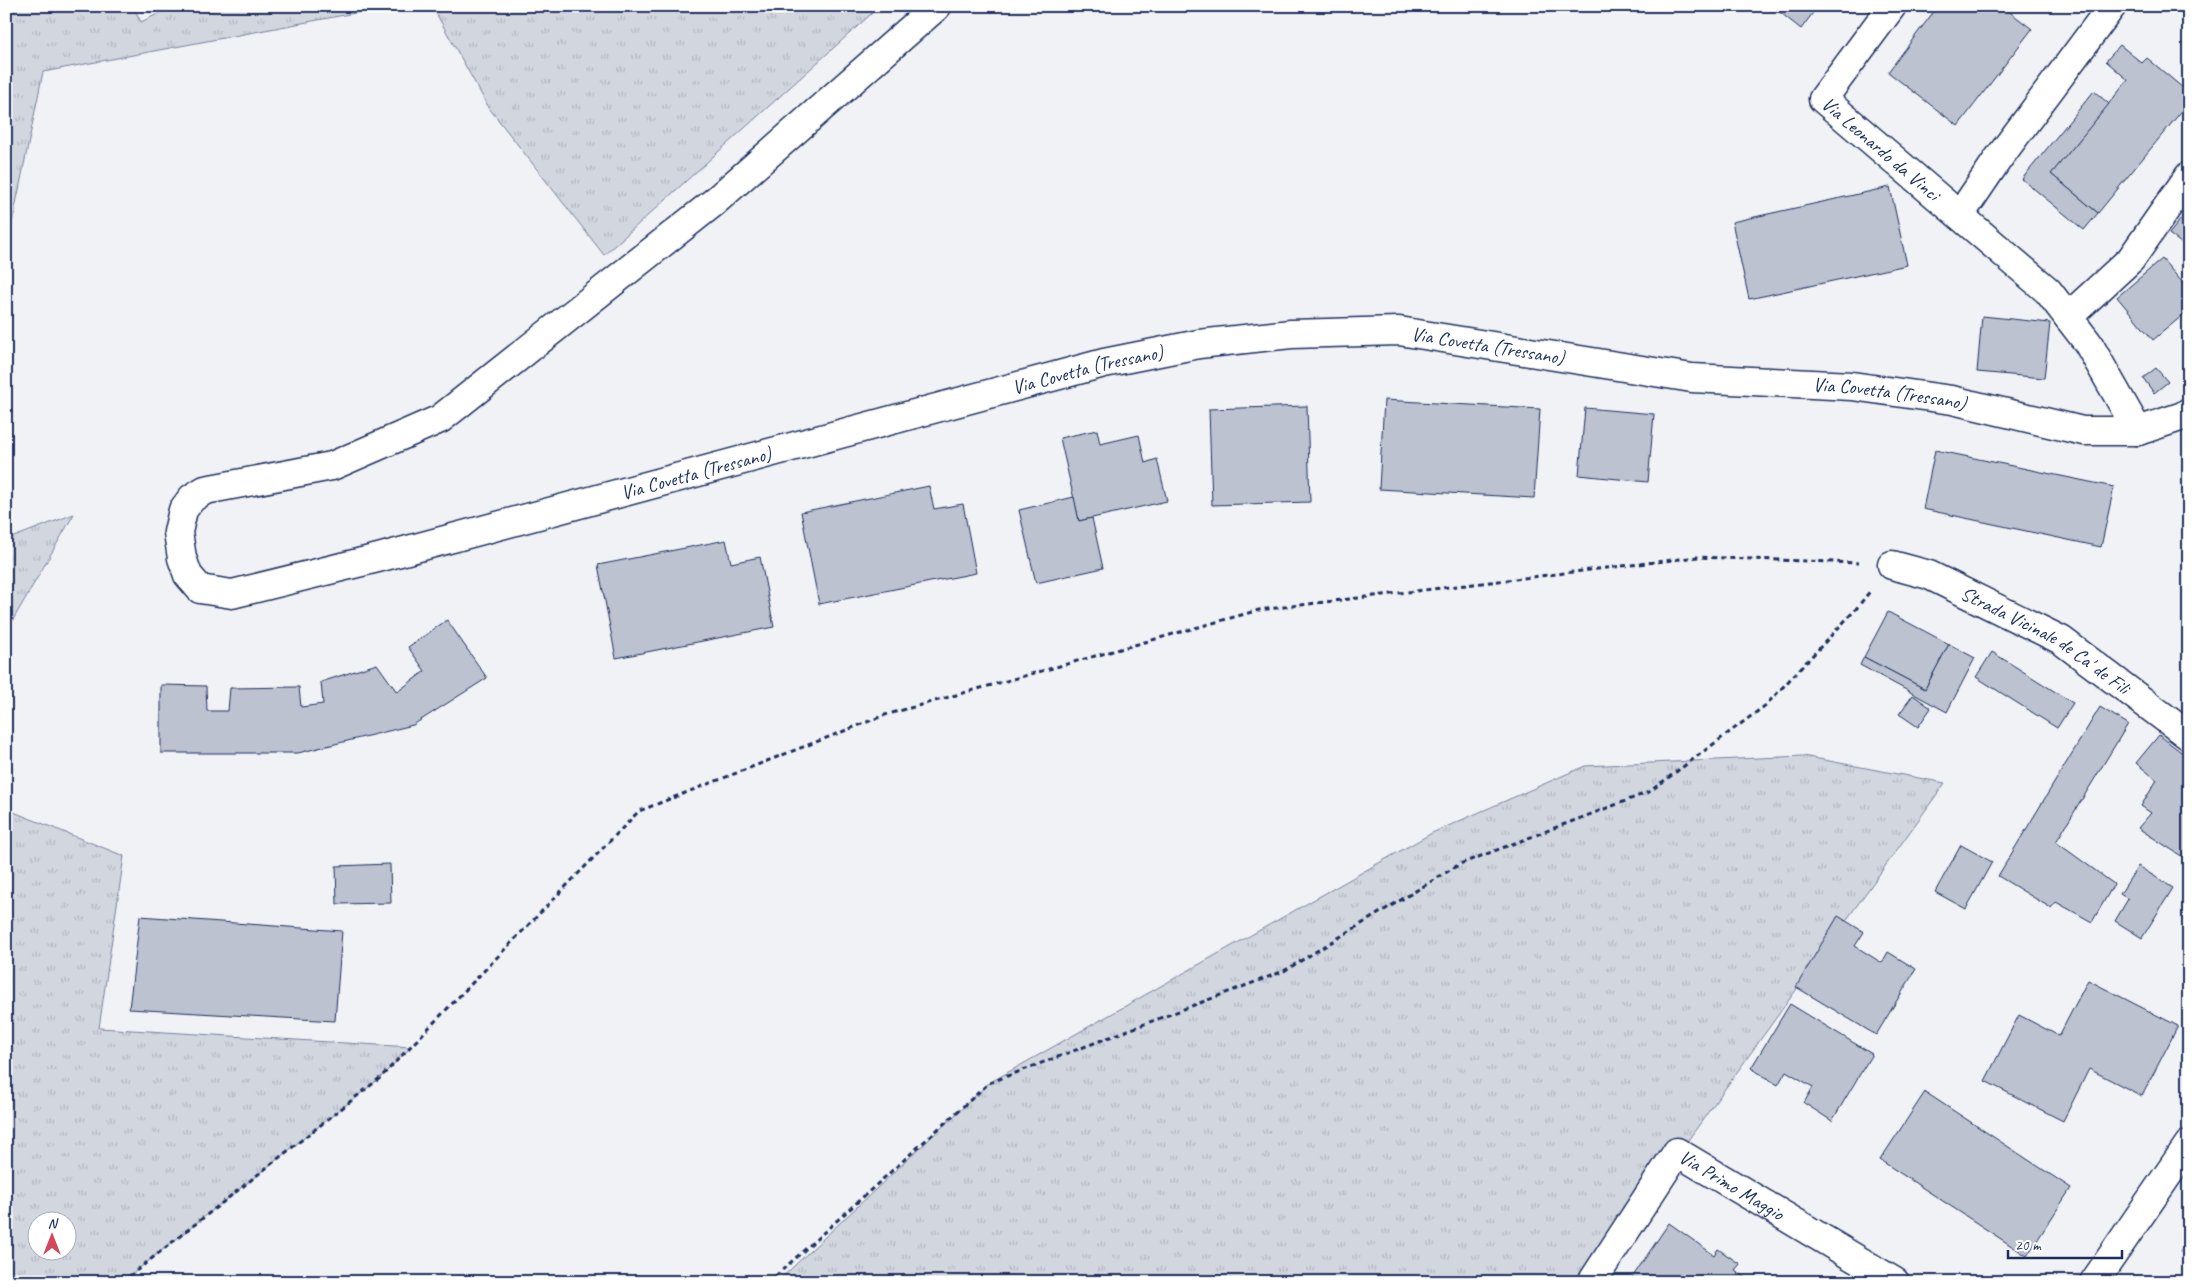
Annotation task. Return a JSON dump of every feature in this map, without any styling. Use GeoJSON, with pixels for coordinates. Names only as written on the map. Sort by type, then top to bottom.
{"type":"FeatureCollection","features":[{"type":"Feature","properties":{"kind":"street","name":"Via Covetta (Tressano)"},"geometry":{"type":"LineString","coordinates":[[937,6],[713,203],[440,419],[332,466],[205,490],[192,498],[183,510],[178,532],[188,575],[200,589],[232,594],[378,558],[1104,363],[1199,344],[1291,334],[1399,331],[1692,378],[1852,386],[1952,400],[2083,431],[2138,431],[2183,416],[2189,412]]}},
{"type":"Feature","properties":{"kind":"street","name":"Via Leonardo da Vinci"},"geometry":{"type":"LineString","coordinates":[[1892,6],[1823,99],[2048,290],[2088,343],[2138,431]]}},
{"type":"Feature","properties":{"kind":"street","name":"Via Leonardo da Vinci"},"geometry":{"type":"LineString","coordinates":[[1960,215],[1998,159],[2112,6]]}},
{"type":"Feature","properties":{"kind":"street"},"geometry":{"type":"LineString","coordinates":[[2068,317],[2131,259],[2189,176]]}},
{"type":"Feature","properties":{"kind":"street","name":"Strada Vicinale de Ca' de Fili"},"geometry":{"type":"LineString","coordinates":[[1892,564],[1929,575],[2062,640],[2189,736]]}},
{"type":"Feature","properties":{"kind":"street"},"geometry":{"type":"LineString","coordinates":[[2094,1282],[2189,1144]]}},
{"type":"Feature","properties":{"kind":"street","name":"Via Primo Maggio"},"geometry":{"type":"LineString","coordinates":[[1592,1282],[1677,1152],[1895,1282]]}},
{"type":"Feature","properties":{"kind":"path"},"geometry":{"type":"LineString","coordinates":[[122,1282],[380,1078],[639,811],[885,715],[1259,610],[1697,557],[1892,564]]}},
{"type":"Feature","properties":{"kind":"path"},"geometry":{"type":"LineString","coordinates":[[769,1282],[988,1083],[1284,971],[1460,864],[1649,792],[1766,705],[1856,609],[1892,564]]}},
{"type":"Feature","properties":{"kind":"green space"},"geometry":{"type":"Polygon","coordinates":[[[6,6],[133,6],[141,22],[174,6],[392,6],[43,72],[6,253],[6,6]]]}},
{"type":"Feature","properties":{"kind":"green space"},"geometry":{"type":"Polygon","coordinates":[[[432,6],[880,6],[604,255],[489,108],[432,6]]]}},
{"type":"Feature","properties":{"kind":"green space"},"geometry":{"type":"Polygon","coordinates":[[[74,514],[6,632],[6,540],[74,514]]]}},
{"type":"Feature","properties":{"kind":"green space"},"geometry":{"type":"Polygon","coordinates":[[[1803,756],[1945,783],[1586,1282],[777,1282],[989,1083],[1432,833],[1585,766],[1803,756]]]}},
{"type":"Feature","properties":{"kind":"green space"},"geometry":{"type":"Polygon","coordinates":[[[6,809],[124,856],[99,1028],[411,1047],[380,1078],[122,1282],[6,1282],[6,809]]]}},
{"type":"Feature","properties":{"kind":"building"},"geometry":{"type":"Polygon","coordinates":[[[1772,6],[1818,6],[1801,29],[1772,6]]]}},
{"type":"Feature","properties":{"kind":"building"},"geometry":{"type":"Polygon","coordinates":[[[1938,6],[2002,6],[2032,29],[1958,126],[1888,72],[1938,6]]]}},
{"type":"Feature","properties":{"kind":"building"},"geometry":{"type":"Polygon","coordinates":[[[2120,45],[2142,63],[2147,58],[2189,93],[2189,102],[2098,213],[2051,174],[2128,80],[2106,61],[2120,45]]]}},
{"type":"Feature","properties":{"kind":"building"},"geometry":{"type":"Polygon","coordinates":[[[2094,91],[2109,104],[2051,174],[2098,213],[2084,230],[2022,179],[2094,91]]]}},
{"type":"Feature","properties":{"kind":"building"},"geometry":{"type":"Polygon","coordinates":[[[1890,187],[1907,265],[1749,299],[1732,222],[1890,187]]]}},
{"type":"Feature","properties":{"kind":"building"},"geometry":{"type":"Polygon","coordinates":[[[2189,209],[2189,249],[2169,234],[2189,209]]]}},
{"type":"Feature","properties":{"kind":"building"},"geometry":{"type":"Polygon","coordinates":[[[2162,259],[2189,290],[2189,310],[2153,340],[2117,297],[2162,259]]]}},
{"type":"Feature","properties":{"kind":"building"},"geometry":{"type":"Polygon","coordinates":[[[1982,316],[2050,323],[2044,378],[1977,372],[1982,316]]]}},
{"type":"Feature","properties":{"kind":"building"},"geometry":{"type":"Polygon","coordinates":[[[2156,368],[2168,382],[2154,393],[2143,378],[2156,368]]]}},
{"type":"Feature","properties":{"kind":"building"},"geometry":{"type":"Polygon","coordinates":[[[1384,400],[1540,409],[1534,498],[1379,489],[1384,400]]]}},
{"type":"Feature","properties":{"kind":"building"},"geometry":{"type":"Polygon","coordinates":[[[1307,406],[1310,502],[1212,505],[1209,409],[1307,406]]]}},
{"type":"Feature","properties":{"kind":"building"},"geometry":{"type":"Polygon","coordinates":[[[1585,408],[1654,414],[1648,482],[1579,475],[1585,408]]]}},
{"type":"Feature","properties":{"kind":"building"},"geometry":{"type":"Polygon","coordinates":[[[1097,430],[1100,444],[1139,435],[1145,463],[1157,459],[1167,501],[1079,521],[1060,438],[1097,430]]]}},
{"type":"Feature","properties":{"kind":"building"},"geometry":{"type":"Polygon","coordinates":[[[1935,450],[2114,487],[2101,547],[1923,509],[1935,450]]]}},
{"type":"Feature","properties":{"kind":"building"},"geometry":{"type":"Polygon","coordinates":[[[929,486],[934,509],[963,504],[976,573],[819,604],[801,512],[929,486]]]}},
{"type":"Feature","properties":{"kind":"building"},"geometry":{"type":"Polygon","coordinates":[[[1074,497],[1079,521],[1092,518],[1103,568],[1036,583],[1019,510],[1074,497]]]}},
{"type":"Feature","properties":{"kind":"building"},"geometry":{"type":"Polygon","coordinates":[[[726,540],[731,563],[760,557],[774,627],[616,658],[598,565],[726,540]]]}},
{"type":"Feature","properties":{"kind":"building"},"geometry":{"type":"Polygon","coordinates":[[[1888,612],[1949,644],[1925,689],[1864,657],[1888,612]]]}},
{"type":"Feature","properties":{"kind":"building"},"geometry":{"type":"Polygon","coordinates":[[[447,620],[487,678],[413,725],[298,753],[161,753],[161,685],[206,686],[207,711],[228,711],[230,688],[299,687],[301,707],[323,704],[321,682],[377,664],[397,692],[425,671],[408,647],[447,620]]]}},
{"type":"Feature","properties":{"kind":"building"},"geometry":{"type":"Polygon","coordinates":[[[1949,644],[1975,658],[1947,712],[1860,665],[1864,657],[1925,689],[1949,644]]]}},
{"type":"Feature","properties":{"kind":"building"},"geometry":{"type":"Polygon","coordinates":[[[1992,652],[2073,703],[2057,728],[1976,677],[1992,652]]]}},
{"type":"Feature","properties":{"kind":"building"},"geometry":{"type":"Polygon","coordinates":[[[1913,695],[1931,708],[1918,727],[1899,714],[1913,695]]]}},
{"type":"Feature","properties":{"kind":"building"},"geometry":{"type":"Polygon","coordinates":[[[2100,707],[2128,724],[2056,842],[2114,884],[2092,922],[2056,902],[2051,908],[1998,876],[2100,707]]]}},
{"type":"Feature","properties":{"kind":"building"},"geometry":{"type":"Polygon","coordinates":[[[2159,735],[2189,758],[2189,856],[2186,859],[2138,828],[2151,813],[2141,806],[2157,780],[2136,763],[2159,735]]]}},
{"type":"Feature","properties":{"kind":"building"},"geometry":{"type":"Polygon","coordinates":[[[1961,845],[1992,862],[1966,909],[1935,892],[1961,845]]]}},
{"type":"Feature","properties":{"kind":"building"},"geometry":{"type":"Polygon","coordinates":[[[390,864],[391,903],[337,904],[336,866],[390,864]]]}},
{"type":"Feature","properties":{"kind":"building"},"geometry":{"type":"Polygon","coordinates":[[[2138,866],[2173,888],[2142,938],[2115,921],[2128,899],[2120,894],[2138,866]]]}},
{"type":"Feature","properties":{"kind":"building"},"geometry":{"type":"Polygon","coordinates":[[[140,916],[342,931],[335,1021],[129,1009],[140,916]]]}},
{"type":"Feature","properties":{"kind":"building"},"geometry":{"type":"Polygon","coordinates":[[[1838,916],[1864,932],[1855,946],[1882,963],[1888,952],[1916,969],[1876,1035],[1796,987],[1838,916]]]}},
{"type":"Feature","properties":{"kind":"building"},"geometry":{"type":"Polygon","coordinates":[[[2088,980],[2178,1026],[2142,1096],[2089,1069],[2063,1121],[1985,1081],[2019,1015],[2059,1036],[2088,980]]]}},
{"type":"Feature","properties":{"kind":"building"},"geometry":{"type":"Polygon","coordinates":[[[1790,1004],[1872,1054],[1832,1121],[1804,1103],[1813,1087],[1786,1071],[1778,1085],[1751,1068],[1790,1004]]]}},
{"type":"Feature","properties":{"kind":"building"},"geometry":{"type":"Polygon","coordinates":[[[1925,1092],[2071,1188],[2027,1256],[1880,1160],[1925,1092]]]}},
{"type":"Feature","properties":{"kind":"building"},"geometry":{"type":"Polygon","coordinates":[[[1669,1223],[1714,1255],[1718,1249],[1740,1264],[1735,1270],[1752,1282],[1629,1282],[1669,1223]]]}},
{"type":"Feature","properties":{"kind":"building"},"geometry":{"type":"Polygon","coordinates":[[[2189,1239],[2189,1258],[2180,1252],[2189,1239]]]}}]}
